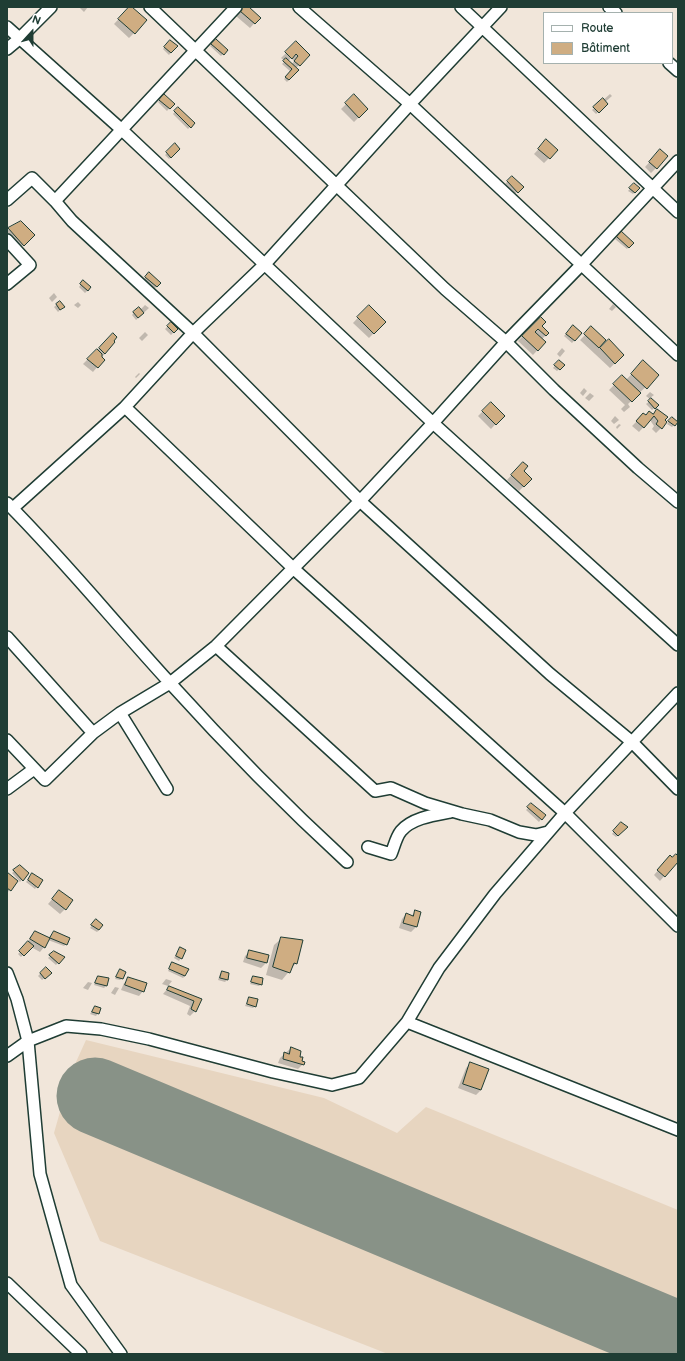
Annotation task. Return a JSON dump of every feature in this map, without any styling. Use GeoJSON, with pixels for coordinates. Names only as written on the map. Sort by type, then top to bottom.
{"type":"FeatureCollection","features":[{"type":"Feature","properties":{"kind":"street"},"geometry":{"type":"LineString","coordinates":[[7,49],[51,7]]}},
{"type":"Feature","properties":{"kind":"street"},"geometry":{"type":"LineString","coordinates":[[150,7],[445,289],[506,342],[554,390],[638,468],[678,502]]}},
{"type":"Feature","properties":{"kind":"street"},"geometry":{"type":"LineString","coordinates":[[55,201],[236,7]]}},
{"type":"Feature","properties":{"kind":"street"},"geometry":{"type":"LineString","coordinates":[[299,7],[410,104],[678,355]]}},
{"type":"Feature","properties":{"kind":"street"},"geometry":{"type":"LineString","coordinates":[[461,7],[678,212]]}},
{"type":"Feature","properties":{"kind":"street"},"geometry":{"type":"LineString","coordinates":[[347,862],[274,793],[170,683],[60,558],[10,505],[124,407],[193,333],[265,264],[410,104],[501,7]]}},
{"type":"Feature","properties":{"kind":"street"},"geometry":{"type":"LineString","coordinates":[[7,27],[122,130],[433,423],[678,645]]}},
{"type":"Feature","properties":{"kind":"street"},"geometry":{"type":"LineString","coordinates":[[670,64],[678,71]]}},
{"type":"Feature","properties":{"kind":"street"},"geometry":{"type":"LineString","coordinates":[[7,740],[45,780],[93,733],[120,713],[170,683],[216,646],[360,501],[506,342],[582,264],[678,161]]}},
{"type":"Feature","properties":{"kind":"street"},"geometry":{"type":"LineString","coordinates":[[7,200],[32,178],[72,221],[193,333],[360,501],[550,674],[632,742],[678,789]]}},
{"type":"Feature","properties":{"kind":"street"},"geometry":{"type":"LineString","coordinates":[[7,240],[30,265],[7,284]]}},
{"type":"Feature","properties":{"kind":"street"},"geometry":{"type":"LineString","coordinates":[[124,407],[294,569],[565,813],[678,926]]}},
{"type":"Feature","properties":{"kind":"street"},"geometry":{"type":"LineString","coordinates":[[7,636],[93,733]]}},
{"type":"Feature","properties":{"kind":"street"},"geometry":{"type":"LineString","coordinates":[[216,646],[375,791],[392,788],[425,803],[490,820],[519,832],[536,835],[548,832]]}},
{"type":"Feature","properties":{"kind":"street"},"geometry":{"type":"LineString","coordinates":[[7,1056],[28,1041],[66,1026],[101,1029],[149,1039],[273,1072],[332,1085],[359,1078],[407,1022],[439,968],[495,894],[565,813],[678,693]]}},
{"type":"Feature","properties":{"kind":"street"},"geometry":{"type":"LineString","coordinates":[[120,713],[167,789]]}},
{"type":"Feature","properties":{"kind":"street"},"geometry":{"type":"LineString","coordinates":[[7,790],[34,769]]}},
{"type":"Feature","properties":{"kind":"street"},"geometry":{"type":"LineString","coordinates":[[368,847],[391,854],[401,831],[414,821],[427,816],[453,811]]}},
{"type":"Feature","properties":{"kind":"street"},"geometry":{"type":"LineString","coordinates":[[7,973],[17,999],[28,1041],[40,1174],[71,1285],[121,1354]]}},
{"type":"Feature","properties":{"kind":"street"},"geometry":{"type":"LineString","coordinates":[[407,1022],[678,1130]]}},
{"type":"Feature","properties":{"kind":"street"},"geometry":{"type":"LineString","coordinates":[[7,1283],[81,1354]]}},
{"type":"Feature","properties":{"kind":"shaded area"},"geometry":{"type":"Polygon","coordinates":[[[86,1040],[324,1098],[397,1133],[426,1107],[678,1210],[678,1354],[388,1354],[100,1241],[54,1133],[71,1073],[86,1040]]]}},
{"type":"Feature","properties":{"kind":"building"},"geometry":{"type":"Polygon","coordinates":[[[129,7],[132,7],[147,20],[135,34],[118,19],[129,7]]]}},
{"type":"Feature","properties":{"kind":"building"},"geometry":{"type":"Polygon","coordinates":[[[243,7],[249,7],[261,18],[255,24],[240,11],[243,7]]]}},
{"type":"Feature","properties":{"kind":"building"},"geometry":{"type":"Polygon","coordinates":[[[216,39],[228,50],[224,55],[211,44],[216,39]]]}},
{"type":"Feature","properties":{"kind":"building"},"geometry":{"type":"Polygon","coordinates":[[[170,40],[178,46],[171,53],[164,47],[170,40]]]}},
{"type":"Feature","properties":{"kind":"building"},"geometry":{"type":"Polygon","coordinates":[[[296,41],[310,55],[300,66],[294,61],[298,56],[296,54],[292,59],[285,52],[296,41]]]}},
{"type":"Feature","properties":{"kind":"building"},"geometry":{"type":"Polygon","coordinates":[[[286,58],[299,70],[289,80],[285,77],[292,69],[283,61],[286,58]]]}},
{"type":"Feature","properties":{"kind":"building"},"geometry":{"type":"Polygon","coordinates":[[[164,94],[175,104],[170,109],[159,100],[164,94]]]}},
{"type":"Feature","properties":{"kind":"building"},"geometry":{"type":"Polygon","coordinates":[[[354,94],[368,109],[359,118],[345,103],[354,94]]]}},
{"type":"Feature","properties":{"kind":"building"},"geometry":{"type":"Polygon","coordinates":[[[603,98],[608,104],[599,113],[593,107],[603,98]]]}},
{"type":"Feature","properties":{"kind":"building"},"geometry":{"type":"Polygon","coordinates":[[[178,107],[195,123],[191,128],[174,111],[178,107]]]}},
{"type":"Feature","properties":{"kind":"building"},"geometry":{"type":"Polygon","coordinates":[[[546,139],[558,150],[550,159],[538,149],[546,139]]]}},
{"type":"Feature","properties":{"kind":"building"},"geometry":{"type":"Polygon","coordinates":[[[175,143],[180,149],[171,158],[166,152],[175,143]]]}},
{"type":"Feature","properties":{"kind":"building"},"geometry":{"type":"Polygon","coordinates":[[[660,149],[668,156],[657,169],[649,162],[660,149]]]}},
{"type":"Feature","properties":{"kind":"building"},"geometry":{"type":"Polygon","coordinates":[[[512,176],[524,187],[518,193],[507,181],[512,176]]]}},
{"type":"Feature","properties":{"kind":"building"},"geometry":{"type":"Polygon","coordinates":[[[634,183],[640,188],[635,193],[629,188],[634,183]]]}},
{"type":"Feature","properties":{"kind":"building"},"geometry":{"type":"Polygon","coordinates":[[[21,221],[35,235],[24,246],[8,228],[21,221]]]}},
{"type":"Feature","properties":{"kind":"building"},"geometry":{"type":"Polygon","coordinates":[[[621,231],[634,243],[629,248],[616,236],[621,231]]]}},
{"type":"Feature","properties":{"kind":"building"},"geometry":{"type":"Polygon","coordinates":[[[149,272],[161,283],[157,287],[145,277],[149,272]]]}},
{"type":"Feature","properties":{"kind":"building"},"geometry":{"type":"Polygon","coordinates":[[[83,280],[91,287],[88,291],[80,284],[83,280]]]}},
{"type":"Feature","properties":{"kind":"building"},"geometry":{"type":"Polygon","coordinates":[[[60,301],[65,307],[60,310],[56,304],[60,301]]]}},
{"type":"Feature","properties":{"kind":"building"},"geometry":{"type":"Polygon","coordinates":[[[369,305],[386,322],[374,334],[357,317],[369,305]]]}},
{"type":"Feature","properties":{"kind":"building"},"geometry":{"type":"Polygon","coordinates":[[[139,307],[144,313],[138,318],[133,312],[139,307]]]}},
{"type":"Feature","properties":{"kind":"building"},"geometry":{"type":"Polygon","coordinates":[[[541,317],[546,322],[542,326],[549,333],[546,336],[538,329],[535,332],[546,342],[538,351],[522,336],[541,317]]]}},
{"type":"Feature","properties":{"kind":"building"},"geometry":{"type":"Polygon","coordinates":[[[171,322],[178,329],[174,333],[167,326],[171,322]]]}},
{"type":"Feature","properties":{"kind":"building"},"geometry":{"type":"Polygon","coordinates":[[[573,325],[582,333],[575,341],[566,334],[573,325]]]}},
{"type":"Feature","properties":{"kind":"building"},"geometry":{"type":"Polygon","coordinates":[[[591,326],[606,340],[599,348],[584,334],[591,326]]]}},
{"type":"Feature","properties":{"kind":"building"},"geometry":{"type":"Polygon","coordinates":[[[113,333],[117,337],[114,341],[115,342],[105,354],[99,348],[113,333]]]}},
{"type":"Feature","properties":{"kind":"building"},"geometry":{"type":"Polygon","coordinates":[[[609,339],[624,355],[615,364],[600,348],[609,339]]]}},
{"type":"Feature","properties":{"kind":"building"},"geometry":{"type":"Polygon","coordinates":[[[97,349],[105,360],[98,368],[87,359],[97,349]]]}},
{"type":"Feature","properties":{"kind":"building"},"geometry":{"type":"Polygon","coordinates":[[[559,360],[565,365],[560,370],[554,365],[559,360]]]}},
{"type":"Feature","properties":{"kind":"building"},"geometry":{"type":"Polygon","coordinates":[[[643,360],[659,375],[647,389],[631,374],[643,360]]]}},
{"type":"Feature","properties":{"kind":"building"},"geometry":{"type":"Polygon","coordinates":[[[622,375],[641,393],[632,402],[613,384],[622,375]]]}},
{"type":"Feature","properties":{"kind":"building"},"geometry":{"type":"Polygon","coordinates":[[[651,398],[659,405],[655,409],[648,401],[651,398]]]}},
{"type":"Feature","properties":{"kind":"building"},"geometry":{"type":"Polygon","coordinates":[[[491,402],[505,416],[496,425],[482,411],[491,402]]]}},
{"type":"Feature","properties":{"kind":"building"},"geometry":{"type":"Polygon","coordinates":[[[657,409],[668,417],[665,420],[667,422],[662,429],[656,424],[658,421],[654,416],[644,428],[636,421],[643,413],[646,415],[649,411],[653,414],[657,409]]]}},
{"type":"Feature","properties":{"kind":"building"},"geometry":{"type":"Polygon","coordinates":[[[672,417],[678,422],[675,426],[668,421],[672,417]]]}},
{"type":"Feature","properties":{"kind":"building"},"geometry":{"type":"Polygon","coordinates":[[[523,462],[528,466],[524,471],[532,479],[524,487],[511,475],[523,462]]]}},
{"type":"Feature","properties":{"kind":"building"},"geometry":{"type":"Polygon","coordinates":[[[531,803],[546,815],[542,820],[527,807],[531,803]]]}},
{"type":"Feature","properties":{"kind":"building"},"geometry":{"type":"Polygon","coordinates":[[[621,822],[628,827],[618,836],[613,831],[621,822]]]}},
{"type":"Feature","properties":{"kind":"building"},"geometry":{"type":"Polygon","coordinates":[[[676,854],[678,856],[678,862],[665,877],[657,870],[670,855],[672,857],[676,854]]]}},
{"type":"Feature","properties":{"kind":"building"},"geometry":{"type":"Polygon","coordinates":[[[20,865],[29,873],[23,881],[13,870],[20,865]]]}},
{"type":"Feature","properties":{"kind":"building"},"geometry":{"type":"Polygon","coordinates":[[[7,872],[18,881],[11,891],[7,888],[7,872]]]}},
{"type":"Feature","properties":{"kind":"building"},"geometry":{"type":"Polygon","coordinates":[[[32,873],[43,880],[38,888],[28,880],[32,873]]]}},
{"type":"Feature","properties":{"kind":"building"},"geometry":{"type":"Polygon","coordinates":[[[59,890],[73,900],[66,910],[52,899],[59,890]]]}},
{"type":"Feature","properties":{"kind":"building"},"geometry":{"type":"Polygon","coordinates":[[[415,910],[421,912],[417,927],[403,923],[406,913],[413,916],[415,910]]]}},
{"type":"Feature","properties":{"kind":"building"},"geometry":{"type":"Polygon","coordinates":[[[96,919],[103,925],[99,930],[91,925],[96,919]]]}},
{"type":"Feature","properties":{"kind":"building"},"geometry":{"type":"Polygon","coordinates":[[[35,931],[50,938],[45,948],[30,939],[35,931]]]}},
{"type":"Feature","properties":{"kind":"building"},"geometry":{"type":"Polygon","coordinates":[[[54,931],[70,938],[67,945],[50,938],[54,931]]]}},
{"type":"Feature","properties":{"kind":"building"},"geometry":{"type":"Polygon","coordinates":[[[281,937],[303,940],[297,964],[294,963],[290,973],[273,967],[281,937]]]}},
{"type":"Feature","properties":{"kind":"building"},"geometry":{"type":"Polygon","coordinates":[[[28,941],[34,946],[24,956],[19,951],[28,941]]]}},
{"type":"Feature","properties":{"kind":"building"},"geometry":{"type":"Polygon","coordinates":[[[180,947],[186,950],[182,959],[176,956],[180,947]]]}},
{"type":"Feature","properties":{"kind":"building"},"geometry":{"type":"Polygon","coordinates":[[[249,950],[269,955],[267,963],[247,958],[249,950]]]}},
{"type":"Feature","properties":{"kind":"building"},"geometry":{"type":"Polygon","coordinates":[[[54,951],[65,957],[59,964],[49,955],[54,951]]]}},
{"type":"Feature","properties":{"kind":"building"},"geometry":{"type":"Polygon","coordinates":[[[172,962],[189,969],[185,976],[169,969],[172,962]]]}},
{"type":"Feature","properties":{"kind":"building"},"geometry":{"type":"Polygon","coordinates":[[[46,967],[52,973],[45,979],[40,973],[46,967]]]}},
{"type":"Feature","properties":{"kind":"building"},"geometry":{"type":"Polygon","coordinates":[[[120,969],[126,972],[123,979],[116,977],[120,969]]]}},
{"type":"Feature","properties":{"kind":"building"},"geometry":{"type":"Polygon","coordinates":[[[222,971],[229,973],[228,980],[220,978],[222,971]]]}},
{"type":"Feature","properties":{"kind":"building"},"geometry":{"type":"Polygon","coordinates":[[[98,976],[109,978],[107,986],[95,983],[98,976]]]}},
{"type":"Feature","properties":{"kind":"building"},"geometry":{"type":"Polygon","coordinates":[[[253,976],[263,978],[262,985],[251,982],[253,976]]]}},
{"type":"Feature","properties":{"kind":"building"},"geometry":{"type":"Polygon","coordinates":[[[128,977],[147,983],[144,992],[125,985],[128,977]]]}},
{"type":"Feature","properties":{"kind":"building"},"geometry":{"type":"Polygon","coordinates":[[[169,986],[202,999],[196,1012],[191,1009],[194,1001],[167,990],[169,986]]]}},
{"type":"Feature","properties":{"kind":"building"},"geometry":{"type":"Polygon","coordinates":[[[249,997],[258,999],[256,1007],[247,1004],[249,997]]]}},
{"type":"Feature","properties":{"kind":"building"},"geometry":{"type":"Polygon","coordinates":[[[95,1006],[101,1008],[99,1014],[92,1012],[95,1006]]]}},
{"type":"Feature","properties":{"kind":"building"},"geometry":{"type":"Polygon","coordinates":[[[291,1047],[301,1051],[300,1057],[303,1057],[302,1061],[305,1062],[304,1065],[283,1059],[284,1052],[289,1054],[291,1047]]]}},
{"type":"Feature","properties":{"kind":"building"},"geometry":{"type":"Polygon","coordinates":[[[470,1062],[489,1069],[481,1090],[463,1084],[470,1062]]]}},
{"type":"Feature","properties":{"kind":"runway"},"geometry":{"type":"LineString","coordinates":[[95,1096],[678,1340]]}}]}
